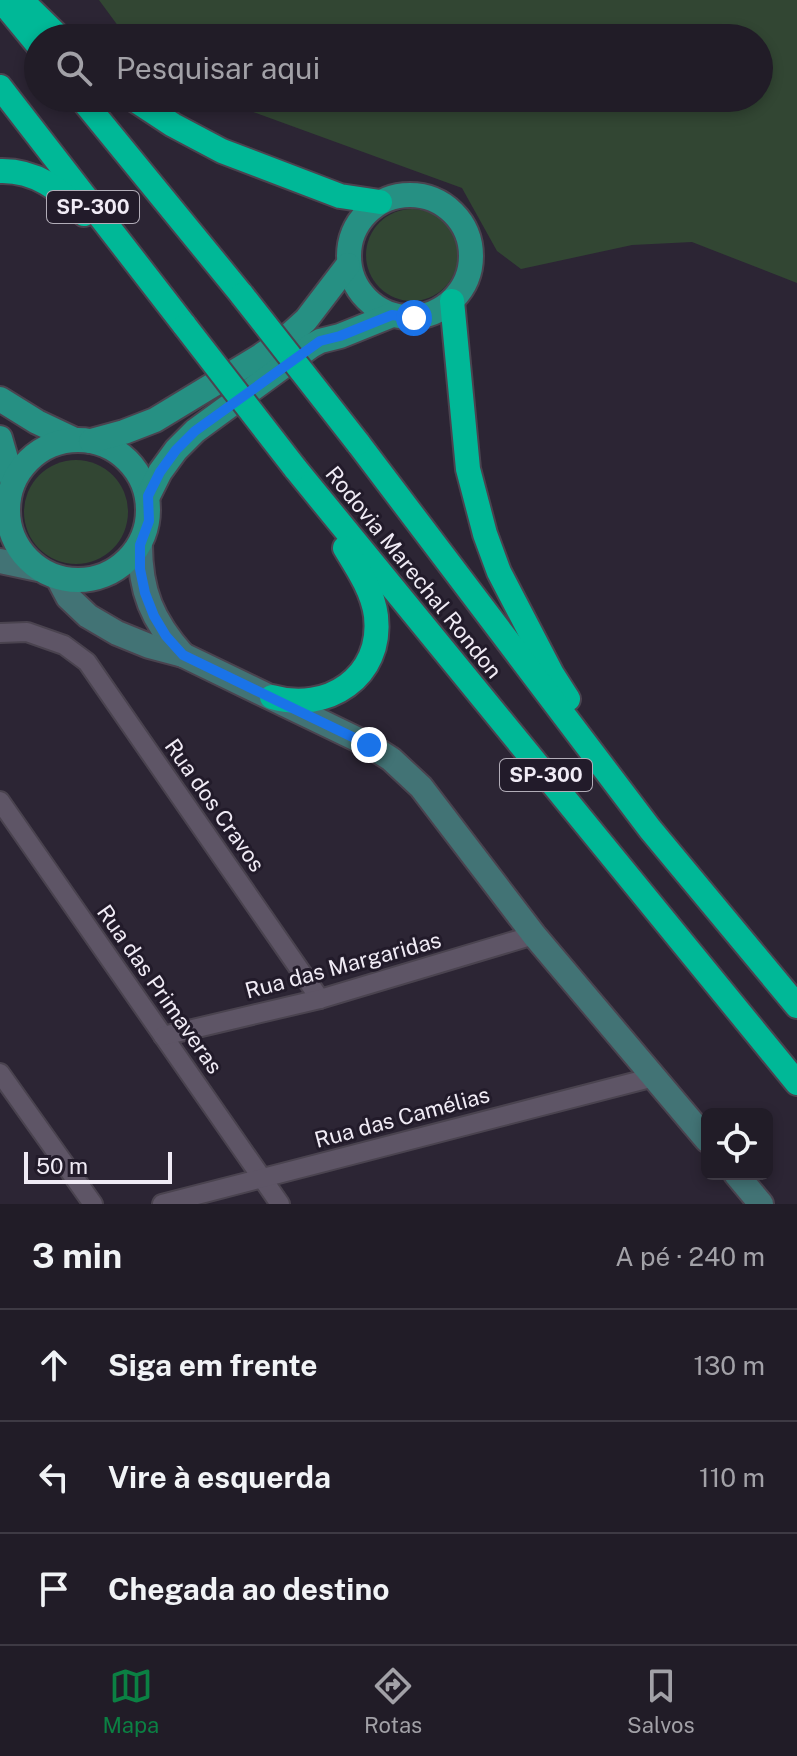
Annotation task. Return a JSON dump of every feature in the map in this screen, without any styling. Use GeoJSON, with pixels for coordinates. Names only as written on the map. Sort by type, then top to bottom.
{"type":"FeatureCollection","features":[{"type":"Feature","properties":{"kind":"highway"},"geometry":{"type":"LineString","coordinates":[[1,0],[24,28]]}},
{"type":"Feature","properties":{"kind":"highway"},"geometry":{"type":"LineString","coordinates":[[21,0],[46,24]]}},
{"type":"Feature","properties":{"kind":"highway","name":"Rodovia Marechal Rondon"},"geometry":{"type":"LineString","coordinates":[[0,87],[295,468],[797,1083]]}},
{"type":"Feature","properties":{"kind":"highway","name":"Rodovia Marechal Rondon"},"geometry":{"type":"LineString","coordinates":[[92,112],[358,443],[650,829],[797,1006]]}},
{"type":"Feature","properties":{"kind":"highway"},"geometry":{"type":"LineString","coordinates":[[153,112],[222,151],[340,196],[380,202]]}},
{"type":"Feature","properties":{"kind":"highway"},"geometry":{"type":"LineString","coordinates":[[0,171],[24,173],[49,183],[74,204],[160,293]]}},
{"type":"Feature","properties":{"kind":"highway"},"geometry":{"type":"LineString","coordinates":[[452,301],[468,469],[485,534],[499,572],[552,674],[650,829]]}},
{"type":"Feature","properties":{"kind":"highway"},"geometry":{"type":"LineString","coordinates":[[272,697],[285,701],[311,701],[336,693],[365,666],[375,642],[373,603],[361,574],[295,468]]}},
{"type":"Feature","properties":{"kind":"main road"},"geometry":{"type":"LineString","coordinates":[[416,195],[435,200],[452,210],[464,226],[471,244],[471,264],[465,284],[452,301],[434,313],[414,318],[392,315],[372,305],[356,287],[348,265],[348,247],[354,229],[365,213],[380,202],[397,196],[416,195]]}},
{"type":"Feature","properties":{"kind":"main road"},"geometry":{"type":"LineString","coordinates":[[7,494],[27,461],[49,446],[124,432],[155,420],[259,357],[306,320],[348,265]]}},
{"type":"Feature","properties":{"kind":"main road"},"geometry":{"type":"LineString","coordinates":[[148,496],[160,472],[195,431],[311,346],[392,315]]}},
{"type":"Feature","properties":{"kind":"main road"},"geometry":{"type":"LineString","coordinates":[[0,399],[37,422],[111,448],[128,460],[141,477],[148,496],[149,521],[140,545],[119,568],[89,580],[48,573],[19,549],[9,525],[0,438]]}},
{"type":"Feature","properties":{"kind":"street"},"geometry":{"type":"LineString","coordinates":[[140,545],[140,569],[145,593],[166,636],[183,655]]}},
{"type":"Feature","properties":{"kind":"street"},"geometry":{"type":"LineString","coordinates":[[0,561],[48,573],[88,616],[117,633],[183,655],[369,745],[391,759],[421,787],[534,935],[701,1133]]}},
{"type":"Feature","properties":{"kind":"street","name":"Rua dos Cravos"},"geometry":{"type":"LineString","coordinates":[[0,633],[27,632],[64,645],[87,662],[320,999]]}},
{"type":"Feature","properties":{"kind":"street","name":"Rua das Primaveras"},"geometry":{"type":"LineString","coordinates":[[0,801],[280,1204]]}},
{"type":"Feature","properties":{"kind":"street","name":"Rua das Margaridas"},"geometry":{"type":"LineString","coordinates":[[163,1036],[320,999],[534,935]]}},
{"type":"Feature","properties":{"kind":"street"},"geometry":{"type":"LineString","coordinates":[[0,1073],[93,1204]]}},
{"type":"Feature","properties":{"kind":"street","name":"Rua das Camélias"},"geometry":{"type":"LineString","coordinates":[[162,1204],[654,1077]]}},
{"type":"Feature","properties":{"kind":"street"},"geometry":{"type":"LineString","coordinates":[[740,1180],[758,1204]]}},
{"type":"Feature","properties":{"kind":"green space"},"geometry":{"type":"Polygon","coordinates":[[[99,0],[797,0],[797,283],[692,242],[632,245],[521,269],[497,251],[462,188],[253,112],[773,112],[773,24],[117,24],[99,0]]]}},
{"type":"Feature","properties":{"kind":"green space"},"geometry":{"type":"Polygon","coordinates":[[[412,209],[430,212],[445,222],[455,237],[458,255],[455,273],[445,288],[430,298],[412,301],[394,298],[379,288],[369,273],[366,255],[369,237],[379,222],[394,212],[412,209]]]}},
{"type":"Feature","properties":{"kind":"green space"},"geometry":{"type":"Polygon","coordinates":[[[76,460],[96,464],[113,475],[124,492],[128,512],[124,532],[113,549],[96,560],[76,564],[56,560],[39,549],[28,532],[24,512],[28,492],[39,475],[56,464],[76,460]]]}},
{"type":"Feature","properties":{"kind":"route"},"geometry":{"type":"LineString","coordinates":[[369,745],[183,655],[166,636],[145,593],[140,569],[140,545],[149,521],[148,496],[160,472],[195,431],[320,341],[392,315],[414,318]]}}]}
